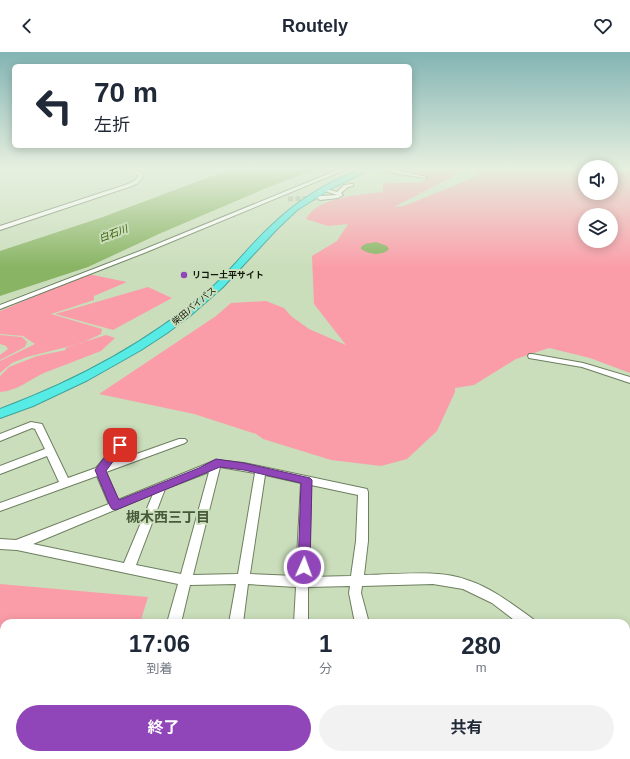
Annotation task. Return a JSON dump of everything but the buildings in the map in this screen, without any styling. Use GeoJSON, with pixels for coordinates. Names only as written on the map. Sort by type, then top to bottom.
{"type":"FeatureCollection","features":[{"type":"Feature","properties":{"kind":"highway","name":"柴田バイパス"},"geometry":{"type":"LineString","coordinates":[[0,408],[73,377],[135,346],[198,298],[229,268],[272,221],[296,202]]}},
{"type":"Feature","properties":{"kind":"highway","name":"柴田バイパス"},"geometry":{"type":"LineString","coordinates":[[0,414],[69,385],[182,317],[212,292],[285,216],[304,202]]}},
{"type":"Feature","properties":{"kind":"street"},"geometry":{"type":"LineString","coordinates":[[0,228],[79,202]]}},
{"type":"Feature","properties":{"kind":"street"},"geometry":{"type":"LineString","coordinates":[[0,307],[142,252],[264,202]]}},
{"type":"Feature","properties":{"kind":"street"},"geometry":{"type":"LineString","coordinates":[[532,356],[583,365],[630,380]]}},
{"type":"Feature","properties":{"kind":"street"},"geometry":{"type":"LineString","coordinates":[[0,438],[31,425],[39,426],[65,484]]}},
{"type":"Feature","properties":{"kind":"street"},"geometry":{"type":"LineString","coordinates":[[0,507],[182,441]]}},
{"type":"Feature","properties":{"kind":"street"},"geometry":{"type":"LineString","coordinates":[[100,470],[120,445]]}},
{"type":"Feature","properties":{"kind":"street"},"geometry":{"type":"LineString","coordinates":[[0,470],[50,451]]}},
{"type":"Feature","properties":{"kind":"street"},"geometry":{"type":"LineString","coordinates":[[16,545],[116,506],[215,465],[216,463],[350,488],[363,492],[362,541],[355,593],[361,619]]}},
{"type":"Feature","properties":{"kind":"street"},"geometry":{"type":"LineString","coordinates":[[175,619],[215,465]]}},
{"type":"Feature","properties":{"kind":"street"},"geometry":{"type":"LineString","coordinates":[[100,470],[116,506]]}},
{"type":"Feature","properties":{"kind":"street"},"geometry":{"type":"LineString","coordinates":[[237,619],[260,471]]}},
{"type":"Feature","properties":{"kind":"street"},"geometry":{"type":"LineString","coordinates":[[301,619],[306,480]]}},
{"type":"Feature","properties":{"kind":"street"},"geometry":{"type":"LineString","coordinates":[[128,569],[161,487]]}},
{"type":"Feature","properties":{"kind":"street"},"geometry":{"type":"LineString","coordinates":[[0,544],[16,545],[186,580],[243,579],[303,582],[433,579],[465,584],[496,599],[523,619]]}},
{"type":"Feature","properties":{"kind":"shaded area"},"geometry":{"type":"Polygon","coordinates":[[[329,202],[404,202],[394,207],[404,206],[414,202],[630,202],[630,373],[590,358],[549,348],[516,359],[474,385],[455,388],[455,392],[437,431],[407,459],[381,466],[331,460],[263,439],[256,434],[194,414],[99,394],[216,316],[231,303],[266,301],[284,308],[291,316],[309,329],[346,345],[314,304],[312,256],[337,241],[348,224],[328,226],[306,219],[319,206],[329,202]]]}},
{"type":"Feature","properties":{"kind":"shaded area"},"geometry":{"type":"Polygon","coordinates":[[[88,274],[127,282],[94,296],[94,300],[51,314],[102,329],[101,334],[82,343],[27,357],[12,363],[0,373],[0,361],[35,344],[23,336],[0,334],[0,311],[88,274]]]}},
{"type":"Feature","properties":{"kind":"shaded area"},"geometry":{"type":"Polygon","coordinates":[[[148,287],[172,298],[113,330],[55,314],[148,287]]]}},
{"type":"Feature","properties":{"kind":"shaded area"},"geometry":{"type":"Polygon","coordinates":[[[0,335],[22,337],[27,342],[25,347],[0,360],[0,355],[8,349],[6,346],[0,344],[0,335]]]}},
{"type":"Feature","properties":{"kind":"shaded area"},"geometry":{"type":"Polygon","coordinates":[[[106,335],[115,338],[101,351],[44,373],[12,390],[0,392],[0,376],[9,367],[37,356],[66,350],[65,348],[106,335]]]}},
{"type":"Feature","properties":{"kind":"shaded area"},"geometry":{"type":"Polygon","coordinates":[[[0,584],[148,597],[141,619],[0,619],[0,584]]]}},
{"type":"Feature","properties":{"kind":"water","name":"白石川"},"geometry":{"type":"Polygon","coordinates":[[[143,202],[234,202],[161,233],[88,267],[0,296],[0,251],[103,217],[143,202]]]}},
{"type":"Feature","properties":{"kind":"water"},"geometry":{"type":"Polygon","coordinates":[[[376,242],[387,246],[389,249],[383,253],[376,254],[368,253],[361,249],[361,247],[365,244],[376,242]]]}},
{"type":"Feature","properties":{"kind":"place","name":"リコー土平サイト"},"geometry":{"type":"Point","coordinates":[184,275]}},
{"type":"Feature","properties":{"kind":"district","name":"槻木西三丁目"},"geometry":{"type":"Point","coordinates":[168,517]}},
{"type":"Feature","properties":{"kind":"route"},"geometry":{"type":"LineString","coordinates":[[120,445],[100,470],[116,506],[202,471],[215,465],[216,463],[244,467],[306,480],[304,567]]}}]}
